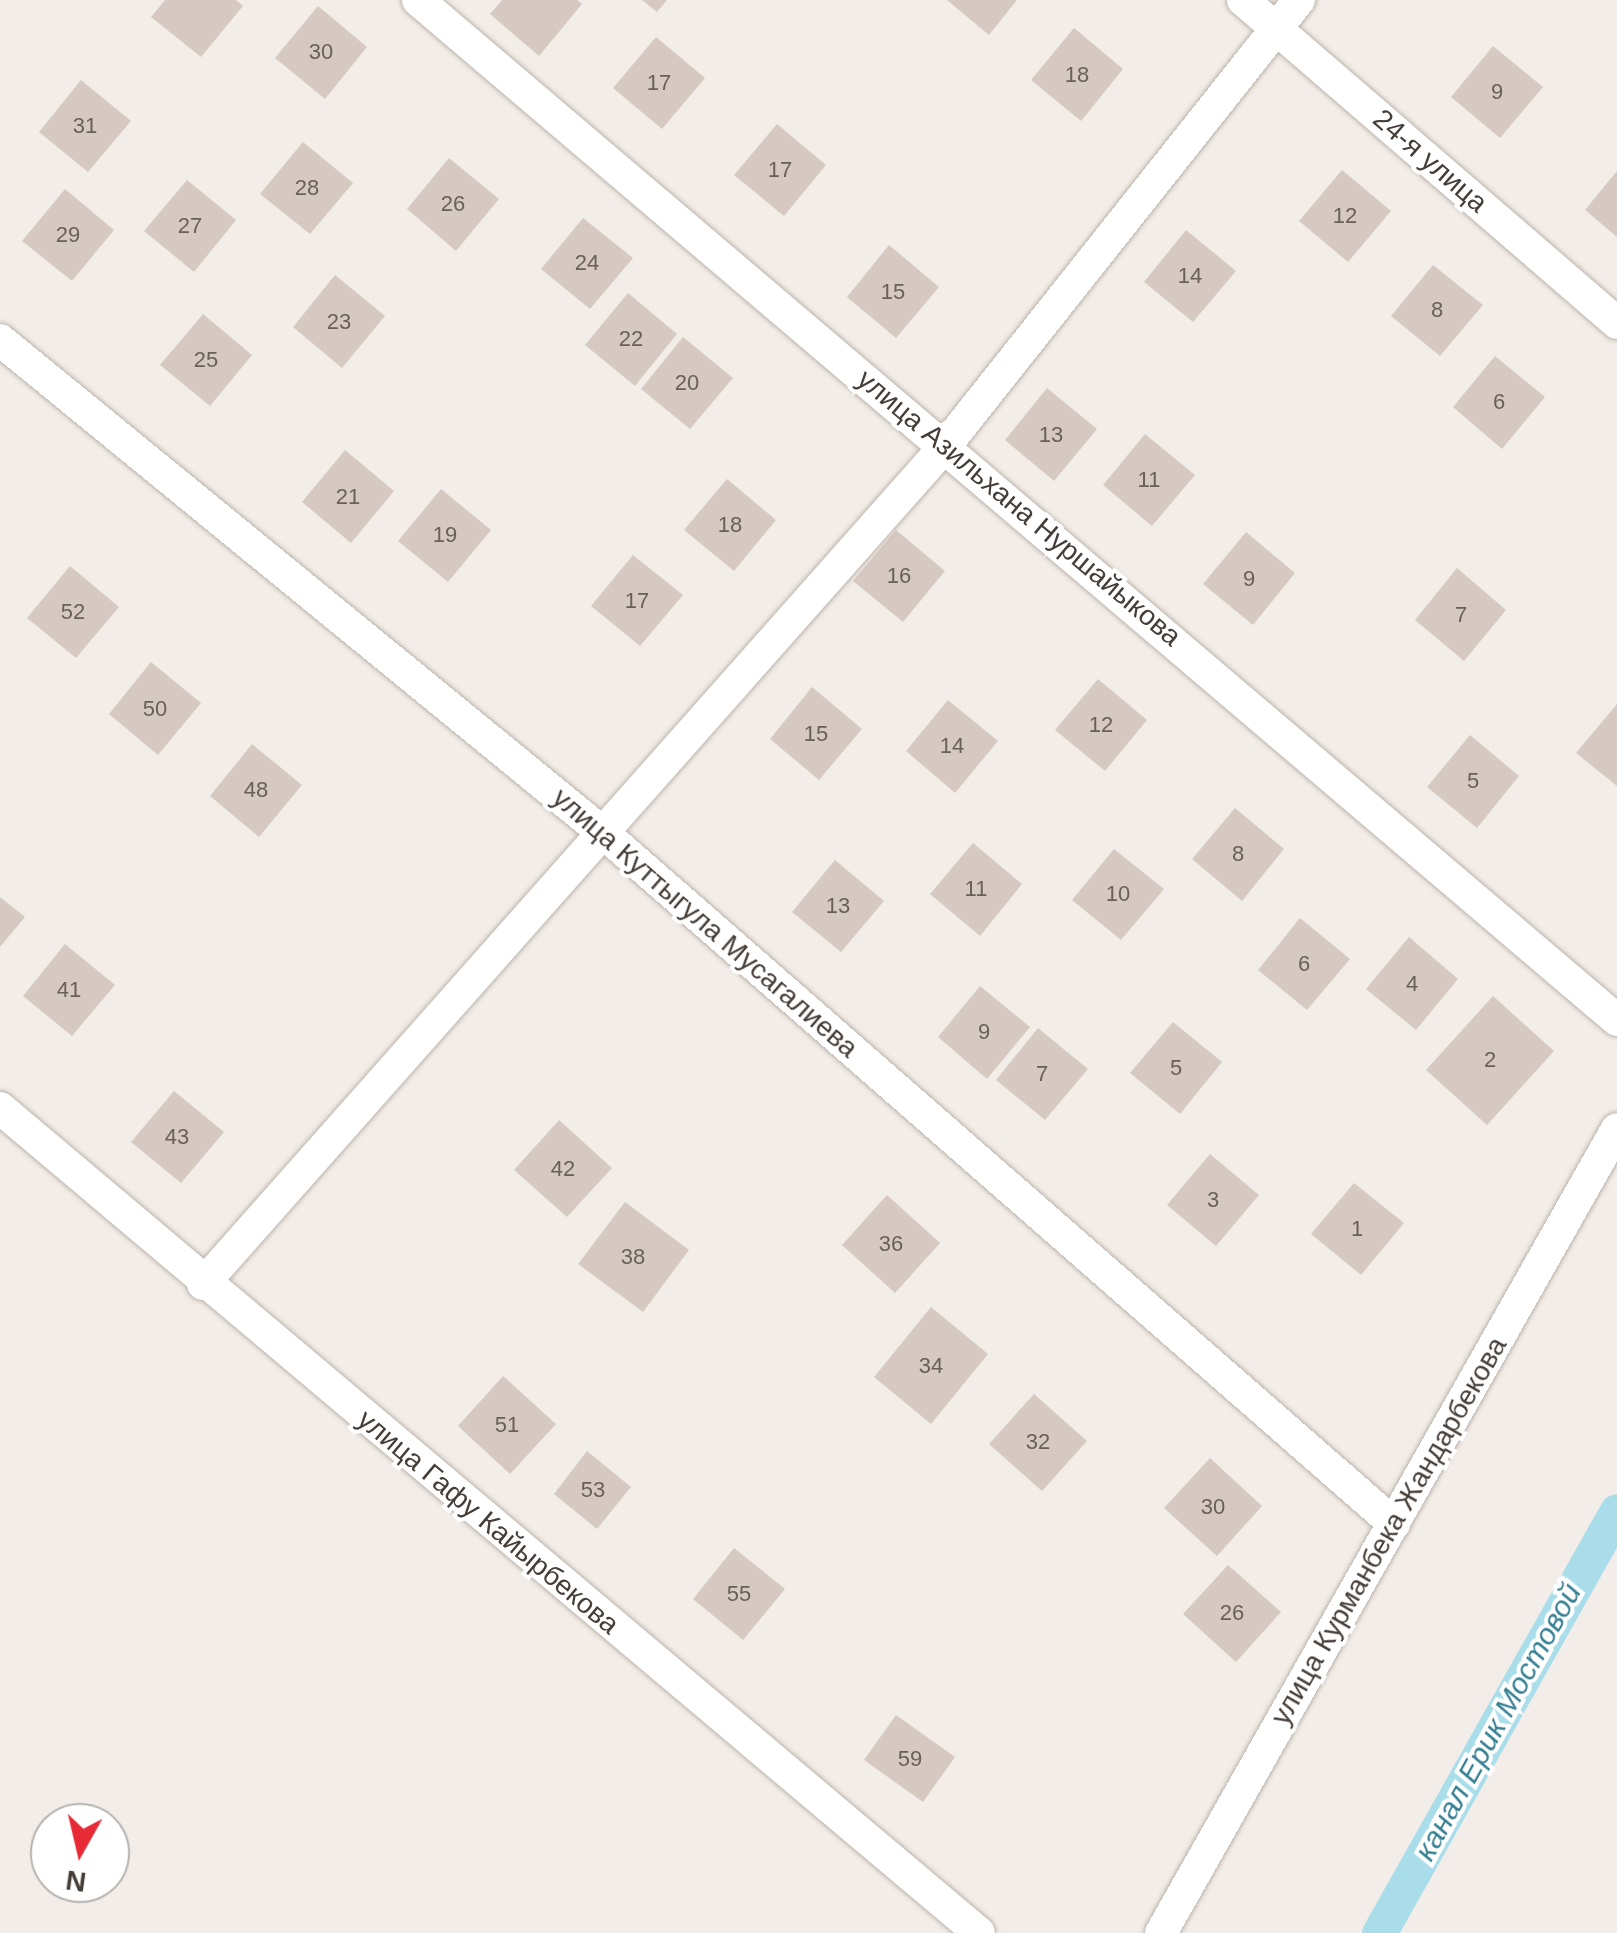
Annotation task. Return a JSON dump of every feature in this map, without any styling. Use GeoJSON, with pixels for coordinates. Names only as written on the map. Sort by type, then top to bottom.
{"type":"FeatureCollection","features":[{"type":"Feature","properties":{"kind":"street","name":"улица Азильхана Нуршайыкова"},"geometry":{"type":"LineString","coordinates":[[418,0],[946,444],[1617,1020]]}},
{"type":"Feature","properties":{"kind":"street","name":"24-я улица"},"geometry":{"type":"LineString","coordinates":[[1242,0],[1617,322]]}},
{"type":"Feature","properties":{"kind":"street"},"geometry":{"type":"LineString","coordinates":[[203,1284],[608,836],[946,444],[1299,0]]}},
{"type":"Feature","properties":{"kind":"street","name":"улица Куттыгула Мусагалиева"},"geometry":{"type":"LineString","coordinates":[[0,340],[608,836],[1394,1524]]}},
{"type":"Feature","properties":{"kind":"street","name":"улица Гафу Кайырбекова"},"geometry":{"type":"LineString","coordinates":[[0,1108],[203,1284],[980,1933]]}},
{"type":"Feature","properties":{"kind":"street","name":"улица Курманбека Жандарбекова"},"geometry":{"type":"LineString","coordinates":[[1161,1933],[1617,1129]]}},
{"type":"Feature","properties":{"kind":"building"},"geometry":{"type":"Polygon","coordinates":[[[165,0],[236,0],[243,6],[201,57],[151,17],[165,0]]]}},
{"type":"Feature","properties":{"kind":"building"},"geometry":{"type":"Polygon","coordinates":[[[502,0],[577,0],[582,4],[539,56],[490,14],[502,0]]]}},
{"type":"Feature","properties":{"kind":"building"},"geometry":{"type":"Polygon","coordinates":[[[642,0],[667,0],[657,12],[642,0]]]}},
{"type":"Feature","properties":{"kind":"building"},"geometry":{"type":"Polygon","coordinates":[[[947,0],[1017,0],[989,35],[947,0]]]}},
{"type":"Feature","properties":{"kind":"building"},"geometry":{"type":"Polygon","coordinates":[[[318,6],[367,47],[325,99],[275,58],[318,6]]]}},
{"type":"Feature","properties":{"kind":"building"},"geometry":{"type":"Polygon","coordinates":[[[1074,28],[1123,69],[1081,121],[1031,80],[1074,28]]]}},
{"type":"Feature","properties":{"kind":"building"},"geometry":{"type":"Polygon","coordinates":[[[656,37],[705,78],[662,129],[613,88],[656,37]]]}},
{"type":"Feature","properties":{"kind":"building"},"geometry":{"type":"Polygon","coordinates":[[[1493,46],[1543,87],[1500,138],[1451,97],[1493,46]]]}},
{"type":"Feature","properties":{"kind":"building"},"geometry":{"type":"Polygon","coordinates":[[[81,80],[131,121],[88,172],[39,132],[81,80]]]}},
{"type":"Feature","properties":{"kind":"building"},"geometry":{"type":"Polygon","coordinates":[[[777,124],[826,165],[784,216],[734,175],[777,124]]]}},
{"type":"Feature","properties":{"kind":"building"},"geometry":{"type":"Polygon","coordinates":[[[303,142],[353,183],[310,234],[260,194],[303,142]]]}},
{"type":"Feature","properties":{"kind":"building"},"geometry":{"type":"Polygon","coordinates":[[[449,158],[499,199],[456,251],[407,209],[449,158]]]}},
{"type":"Feature","properties":{"kind":"building"},"geometry":{"type":"Polygon","coordinates":[[[1342,170],[1391,211],[1348,262],[1299,221],[1342,170]]]}},
{"type":"Feature","properties":{"kind":"building"},"geometry":{"type":"Polygon","coordinates":[[[1617,171],[1617,237],[1585,210],[1617,171]]]}},
{"type":"Feature","properties":{"kind":"building"},"geometry":{"type":"Polygon","coordinates":[[[187,180],[236,220],[194,272],[144,231],[187,180]]]}},
{"type":"Feature","properties":{"kind":"building"},"geometry":{"type":"Polygon","coordinates":[[[65,189],[114,230],[72,281],[22,241],[65,189]]]}},
{"type":"Feature","properties":{"kind":"building"},"geometry":{"type":"Polygon","coordinates":[[[583,218],[633,258],[590,309],[541,269],[583,218]]]}},
{"type":"Feature","properties":{"kind":"building"},"geometry":{"type":"Polygon","coordinates":[[[1186,230],[1236,271],[1193,322],[1144,282],[1186,230]]]}},
{"type":"Feature","properties":{"kind":"building"},"geometry":{"type":"Polygon","coordinates":[[[889,245],[939,287],[896,338],[847,297],[889,245]]]}},
{"type":"Feature","properties":{"kind":"building"},"geometry":{"type":"Polygon","coordinates":[[[1433,265],[1483,305],[1440,356],[1391,316],[1433,265]]]}},
{"type":"Feature","properties":{"kind":"building"},"geometry":{"type":"Polygon","coordinates":[[[335,275],[385,316],[342,368],[293,327],[335,275]]]}},
{"type":"Feature","properties":{"kind":"building"},"geometry":{"type":"Polygon","coordinates":[[[628,293],[677,334],[635,386],[585,345],[628,293]]]}},
{"type":"Feature","properties":{"kind":"building"},"geometry":{"type":"Polygon","coordinates":[[[203,314],[252,355],[210,406],[160,365],[203,314]]]}},
{"type":"Feature","properties":{"kind":"building"},"geometry":{"type":"Polygon","coordinates":[[[683,337],[733,378],[690,429],[641,389],[683,337]]]}},
{"type":"Feature","properties":{"kind":"building"},"geometry":{"type":"Polygon","coordinates":[[[1495,356],[1545,397],[1502,449],[1453,407],[1495,356]]]}},
{"type":"Feature","properties":{"kind":"building"},"geometry":{"type":"Polygon","coordinates":[[[1047,388],[1097,429],[1054,481],[1005,440],[1047,388]]]}},
{"type":"Feature","properties":{"kind":"building"},"geometry":{"type":"Polygon","coordinates":[[[1145,434],[1195,475],[1152,526],[1103,485],[1145,434]]]}},
{"type":"Feature","properties":{"kind":"building"},"geometry":{"type":"Polygon","coordinates":[[[345,450],[394,491],[351,543],[302,502],[345,450]]]}},
{"type":"Feature","properties":{"kind":"building"},"geometry":{"type":"Polygon","coordinates":[[[727,479],[776,520],[734,571],[684,530],[727,479]]]}},
{"type":"Feature","properties":{"kind":"building"},"geometry":{"type":"Polygon","coordinates":[[[441,489],[491,530],[448,582],[398,541],[441,489]]]}},
{"type":"Feature","properties":{"kind":"building"},"geometry":{"type":"Polygon","coordinates":[[[896,530],[945,571],[903,622],[853,581],[896,530]]]}},
{"type":"Feature","properties":{"kind":"building"},"geometry":{"type":"Polygon","coordinates":[[[1246,532],[1295,573],[1253,625],[1203,584],[1246,532]]]}},
{"type":"Feature","properties":{"kind":"building"},"geometry":{"type":"Polygon","coordinates":[[[633,555],[683,595],[640,646],[591,606],[633,555]]]}},
{"type":"Feature","properties":{"kind":"building"},"geometry":{"type":"Polygon","coordinates":[[[70,566],[119,607],[76,658],[27,618],[70,566]]]}},
{"type":"Feature","properties":{"kind":"building"},"geometry":{"type":"Polygon","coordinates":[[[1457,568],[1506,610],[1464,661],[1415,620],[1457,568]]]}},
{"type":"Feature","properties":{"kind":"building"},"geometry":{"type":"Polygon","coordinates":[[[151,662],[201,703],[158,755],[109,714],[151,662]]]}},
{"type":"Feature","properties":{"kind":"building"},"geometry":{"type":"Polygon","coordinates":[[[1098,679],[1147,720],[1105,771],[1055,730],[1098,679]]]}},
{"type":"Feature","properties":{"kind":"building"},"geometry":{"type":"Polygon","coordinates":[[[812,687],[862,729],[819,780],[770,739],[812,687]]]}},
{"type":"Feature","properties":{"kind":"building"},"geometry":{"type":"Polygon","coordinates":[[[948,700],[998,741],[955,793],[906,751],[948,700]]]}},
{"type":"Feature","properties":{"kind":"building"},"geometry":{"type":"Polygon","coordinates":[[[1617,704],[1617,786],[1576,753],[1617,704]]]}},
{"type":"Feature","properties":{"kind":"building"},"geometry":{"type":"Polygon","coordinates":[[[1470,735],[1519,776],[1477,828],[1427,787],[1470,735]]]}},
{"type":"Feature","properties":{"kind":"building"},"geometry":{"type":"Polygon","coordinates":[[[252,744],[302,785],[259,837],[210,796],[252,744]]]}},
{"type":"Feature","properties":{"kind":"building"},"geometry":{"type":"Polygon","coordinates":[[[1235,808],[1284,849],[1242,901],[1192,859],[1235,808]]]}},
{"type":"Feature","properties":{"kind":"building"},"geometry":{"type":"Polygon","coordinates":[[[973,843],[1022,884],[980,936],[930,894],[973,843]]]}},
{"type":"Feature","properties":{"kind":"building"},"geometry":{"type":"Polygon","coordinates":[[[1114,849],[1164,889],[1121,940],[1072,900],[1114,849]]]}},
{"type":"Feature","properties":{"kind":"building"},"geometry":{"type":"Polygon","coordinates":[[[835,860],[884,901],[841,952],[792,912],[835,860]]]}},
{"type":"Feature","properties":{"kind":"building"},"geometry":{"type":"Polygon","coordinates":[[[0,897],[25,917],[0,947],[0,897]]]}},
{"type":"Feature","properties":{"kind":"building"},"geometry":{"type":"Polygon","coordinates":[[[1300,918],[1350,959],[1307,1010],[1258,970],[1300,918]]]}},
{"type":"Feature","properties":{"kind":"building"},"geometry":{"type":"Polygon","coordinates":[[[1409,937],[1458,979],[1416,1030],[1366,989],[1409,937]]]}},
{"type":"Feature","properties":{"kind":"building"},"geometry":{"type":"Polygon","coordinates":[[[65,944],[115,985],[72,1036],[23,996],[65,944]]]}},
{"type":"Feature","properties":{"kind":"building"},"geometry":{"type":"Polygon","coordinates":[[[980,986],[1030,1027],[987,1079],[938,1037],[980,986]]]}},
{"type":"Feature","properties":{"kind":"building"},"geometry":{"type":"Polygon","coordinates":[[[1493,996],[1554,1051],[1487,1125],[1426,1070],[1493,996]]]}},
{"type":"Feature","properties":{"kind":"building"},"geometry":{"type":"Polygon","coordinates":[[[1173,1022],[1222,1062],[1180,1114],[1130,1073],[1173,1022]]]}},
{"type":"Feature","properties":{"kind":"building"},"geometry":{"type":"Polygon","coordinates":[[[1038,1028],[1088,1069],[1045,1120],[996,1080],[1038,1028]]]}},
{"type":"Feature","properties":{"kind":"building"},"geometry":{"type":"Polygon","coordinates":[[[174,1091],[224,1132],[181,1183],[131,1142],[174,1091]]]}},
{"type":"Feature","properties":{"kind":"building"},"geometry":{"type":"Polygon","coordinates":[[[559,1120],[612,1168],[567,1217],[514,1170],[559,1120]]]}},
{"type":"Feature","properties":{"kind":"building"},"geometry":{"type":"Polygon","coordinates":[[[1210,1154],[1259,1195],[1216,1246],[1167,1205],[1210,1154]]]}},
{"type":"Feature","properties":{"kind":"building"},"geometry":{"type":"Polygon","coordinates":[[[1354,1183],[1404,1223],[1361,1275],[1311,1234],[1354,1183]]]}},
{"type":"Feature","properties":{"kind":"building"},"geometry":{"type":"Polygon","coordinates":[[[887,1195],[940,1243],[895,1293],[842,1245],[887,1195]]]}},
{"type":"Feature","properties":{"kind":"building"},"geometry":{"type":"Polygon","coordinates":[[[625,1202],[689,1250],[643,1312],[578,1264],[625,1202]]]}},
{"type":"Feature","properties":{"kind":"building"},"geometry":{"type":"Polygon","coordinates":[[[931,1307],[988,1354],[931,1424],[874,1377],[931,1307]]]}},
{"type":"Feature","properties":{"kind":"building"},"geometry":{"type":"Polygon","coordinates":[[[503,1376],[556,1424],[510,1474],[458,1426],[503,1376]]]}},
{"type":"Feature","properties":{"kind":"building"},"geometry":{"type":"Polygon","coordinates":[[[1034,1394],[1087,1441],[1042,1491],[989,1444],[1034,1394]]]}},
{"type":"Feature","properties":{"kind":"building"},"geometry":{"type":"Polygon","coordinates":[[[587,1451],[631,1487],[597,1529],[554,1494],[587,1451]]]}},
{"type":"Feature","properties":{"kind":"building"},"geometry":{"type":"Polygon","coordinates":[[[1210,1458],[1262,1506],[1217,1556],[1164,1508],[1210,1458]]]}},
{"type":"Feature","properties":{"kind":"building"},"geometry":{"type":"Polygon","coordinates":[[[734,1548],[785,1589],[743,1640],[693,1599],[734,1548]]]}},
{"type":"Feature","properties":{"kind":"building"},"geometry":{"type":"Polygon","coordinates":[[[1228,1565],[1281,1612],[1236,1662],[1183,1614],[1228,1565]]]}},
{"type":"Feature","properties":{"kind":"building"},"geometry":{"type":"Polygon","coordinates":[[[896,1715],[955,1757],[923,1802],[864,1760],[896,1715]]]}},
{"type":"Feature","properties":{"kind":"waterway","name":"канал Ерик Мостовой"},"geometry":{"type":"LineString","coordinates":[[1379,1933],[1617,1511]]}}]}
